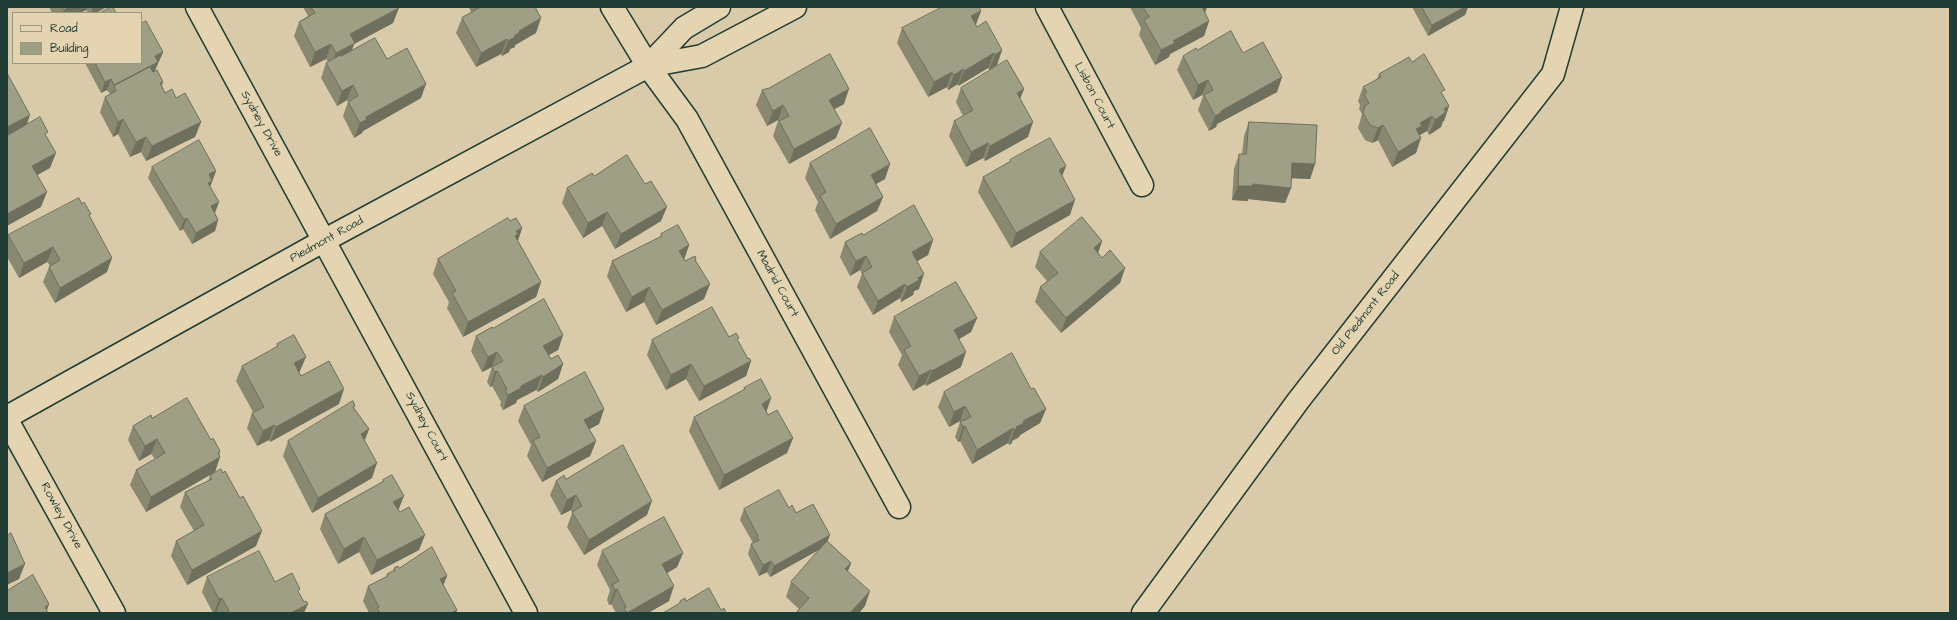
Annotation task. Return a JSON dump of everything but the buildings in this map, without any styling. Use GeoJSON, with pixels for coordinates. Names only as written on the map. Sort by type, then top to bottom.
{"type":"FeatureCollection","features":[{"type":"Feature","properties":{"kind":"street","name":"Sydney Drive"},"geometry":{"type":"LineString","coordinates":[[197,7],[325,240]]}},
{"type":"Feature","properties":{"kind":"street","name":"Madrid Court"},"geometry":{"type":"LineString","coordinates":[[612,7],[648,66],[687,118],[899,507]]}},
{"type":"Feature","properties":{"kind":"street","name":"Piedmont Road"},"geometry":{"type":"LineString","coordinates":[[648,66],[684,28],[719,7]]}},
{"type":"Feature","properties":{"kind":"street","name":"Piedmont Road"},"geometry":{"type":"LineString","coordinates":[[7,418],[325,240],[648,66],[702,56],[795,7]]}},
{"type":"Feature","properties":{"kind":"street","name":"Lisbon Court"},"geometry":{"type":"LineString","coordinates":[[1047,7],[1142,185]]}},
{"type":"Feature","properties":{"kind":"street","name":"Old Piedmont Road"},"geometry":{"type":"LineString","coordinates":[[1142,613],[1298,401],[1553,74],[1572,7]]}},
{"type":"Feature","properties":{"kind":"street","name":"Sydney Court"},"geometry":{"type":"LineString","coordinates":[[325,240],[526,613]]}},
{"type":"Feature","properties":{"kind":"street","name":"Rowley Drive"},"geometry":{"type":"LineString","coordinates":[[7,418],[114,613]]}}]}
